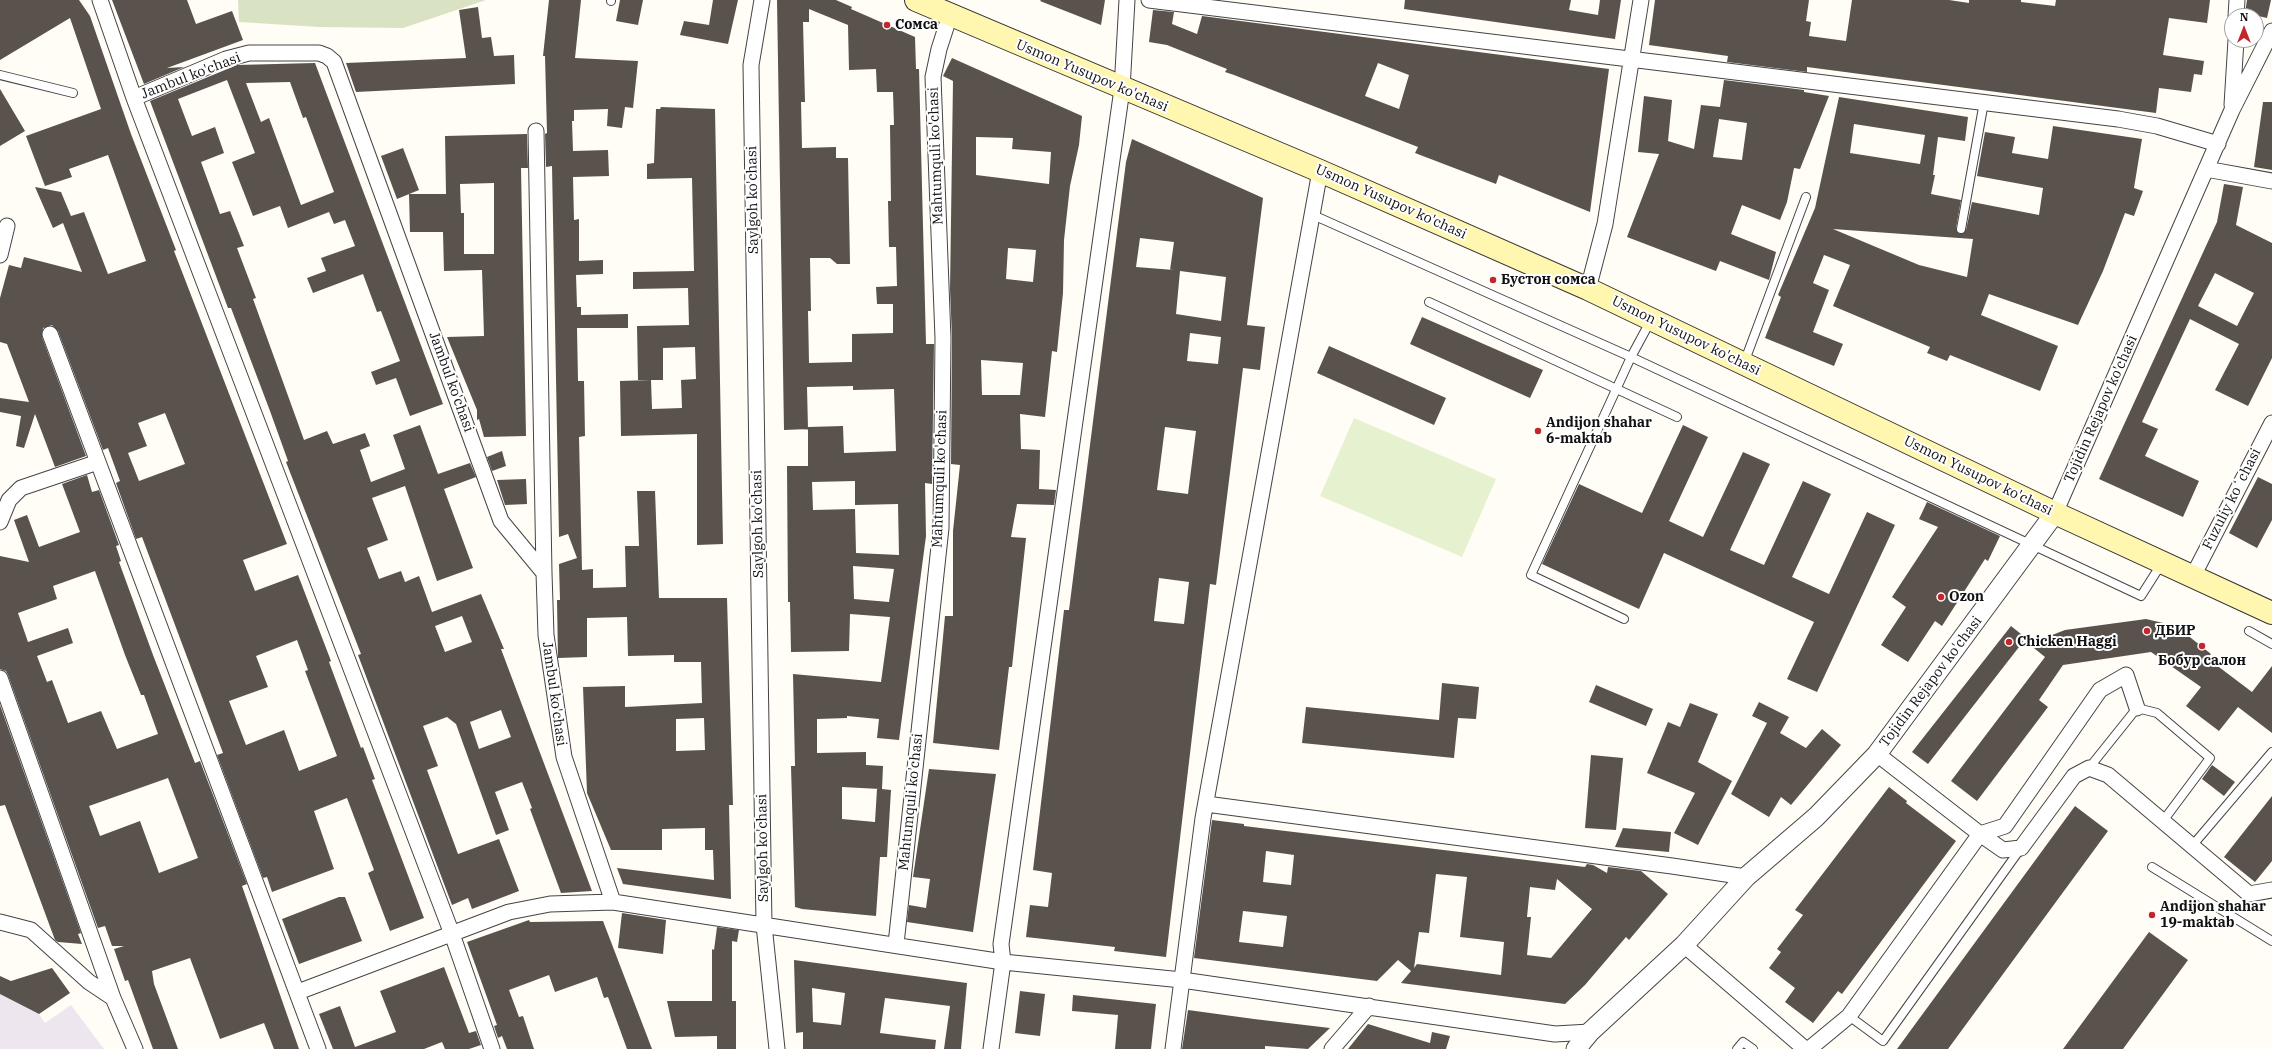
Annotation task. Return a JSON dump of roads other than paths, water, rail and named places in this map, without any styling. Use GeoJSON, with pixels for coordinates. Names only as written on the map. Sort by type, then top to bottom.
{"type":"FeatureCollection","features":[{"type":"Feature","properties":{"kind":"main road","name":"Usmon Yusupov ko'chasi"},"geometry":{"type":"LineString","coordinates":[[916,0],[1122,89],[1320,171],[1588,289],[2056,514],[2272,613]]}},
{"type":"Feature","properties":{"kind":"street"},"geometry":{"type":"LineString","coordinates":[[100,0],[134,98],[452,934],[492,1049]]}},
{"type":"Feature","properties":{"kind":"street","name":"Saylgoh ko'chasi"},"geometry":{"type":"LineString","coordinates":[[762,0],[751,65],[764,925],[777,1049]]}},
{"type":"Feature","properties":{"kind":"street"},"geometry":{"type":"LineString","coordinates":[[991,1049],[1004,962],[1001,944],[1122,89],[1127,0]]}},
{"type":"Feature","properties":{"kind":"street"},"geometry":{"type":"LineString","coordinates":[[1149,0],[1633,58],[2118,119],[2157,126],[2218,144]]}},
{"type":"Feature","properties":{"kind":"street"},"geometry":{"type":"LineString","coordinates":[[1588,289],[1605,224],[1633,58],[1641,0]]}},
{"type":"Feature","properties":{"kind":"street","name":"Mahtumquli ko'chasi"},"geometry":{"type":"LineString","coordinates":[[896,944],[941,528],[943,338],[934,77],[939,49],[950,15]]}},
{"type":"Feature","properties":{"kind":"street"},"geometry":{"type":"LineString","coordinates":[[2232,110],[2272,31]]}},
{"type":"Feature","properties":{"kind":"street"},"geometry":{"type":"LineString","coordinates":[[2232,110],[2236,48]]}},
{"type":"Feature","properties":{"kind":"street","name":"Jambul ko'chasi"},"geometry":{"type":"LineString","coordinates":[[134,98],[226,59],[249,53],[318,52],[327,56],[334,62],[501,521],[544,573],[546,635],[564,757],[613,902]]}},
{"type":"Feature","properties":{"kind":"street","name":"Tojidin Rejapov ko'chasi"},"geometry":{"type":"LineString","coordinates":[[1576,1049],[1590,1032],[1684,945],[1746,878],[1816,817],[1877,754],[2056,514],[2232,110]]}},
{"type":"Feature","properties":{"kind":"street"},"geometry":{"type":"LineString","coordinates":[[536,131],[544,573]]}},
{"type":"Feature","properties":{"kind":"street"},"geometry":{"type":"LineString","coordinates":[[2206,169],[2272,181]]}},
{"type":"Feature","properties":{"kind":"street"},"geometry":{"type":"LineString","coordinates":[[1173,1049],[1206,804],[1320,171]]}},
{"type":"Feature","properties":{"kind":"street"},"geometry":{"type":"LineString","coordinates":[[0,255],[8,226]]}},
{"type":"Feature","properties":{"kind":"street"},"geometry":{"type":"LineString","coordinates":[[50,334],[298,992],[318,1049]]}},
{"type":"Feature","properties":{"kind":"street","name":"Fuzuliy koʻchasi"},"geometry":{"type":"LineString","coordinates":[[2193,576],[2272,423]]}},
{"type":"Feature","properties":{"kind":"street"},"geometry":{"type":"LineString","coordinates":[[0,522],[9,500],[21,488],[98,462]]}},
{"type":"Feature","properties":{"kind":"street"},"geometry":{"type":"LineString","coordinates":[[1809,1049],[1849,1016],[1980,834],[2005,826],[2100,690],[2126,675],[2137,708]]}},
{"type":"Feature","properties":{"kind":"street"},"geometry":{"type":"LineString","coordinates":[[0,678],[113,998],[135,1049]]}},
{"type":"Feature","properties":{"kind":"street"},"geometry":{"type":"LineString","coordinates":[[1877,754],[2002,850],[2021,848],[2074,776],[2089,768],[2108,775],[2249,894],[2272,890]]}},
{"type":"Feature","properties":{"kind":"street"},"geometry":{"type":"LineString","coordinates":[[1206,804],[1657,864],[1746,878]]}},
{"type":"Feature","properties":{"kind":"street"},"geometry":{"type":"LineString","coordinates":[[298,992],[509,912],[550,904],[613,902],[896,944],[1004,962],[1182,980],[1555,1034],[1590,1032]]}},
{"type":"Feature","properties":{"kind":"street"},"geometry":{"type":"LineString","coordinates":[[0,922],[31,930],[89,982],[113,998]]}},
{"type":"Feature","properties":{"kind":"street"},"geometry":{"type":"LineString","coordinates":[[1684,945],[1805,1049]]}},
{"type":"Feature","properties":{"kind":"street"},"geometry":{"type":"LineString","coordinates":[[1332,1049],[1369,1006]]}},
{"type":"Feature","properties":{"kind":"lane"},"geometry":{"type":"LineString","coordinates":[[0,75],[73,93]]}},
{"type":"Feature","properties":{"kind":"lane"},"geometry":{"type":"LineString","coordinates":[[1961,229],[1984,102]]}},
{"type":"Feature","properties":{"kind":"lane"},"geometry":{"type":"LineString","coordinates":[[1744,364],[1806,197]]}},
{"type":"Feature","properties":{"kind":"lane"},"geometry":{"type":"LineString","coordinates":[[1313,215],[1631,358],[2031,546],[2141,596],[2162,562]]}},
{"type":"Feature","properties":{"kind":"lane"},"geometry":{"type":"LineString","coordinates":[[1429,302],[1677,417]]}},
{"type":"Feature","properties":{"kind":"lane"},"geometry":{"type":"LineString","coordinates":[[1624,620],[1531,575],[1631,358],[1651,319]]}},
{"type":"Feature","properties":{"kind":"lane"},"geometry":{"type":"LineString","coordinates":[[2249,631],[2272,644]]}},
{"type":"Feature","properties":{"kind":"lane"},"geometry":{"type":"LineString","coordinates":[[2089,768],[2137,708],[2157,713],[2210,758],[2163,822]]}},
{"type":"Feature","properties":{"kind":"lane"},"geometry":{"type":"LineString","coordinates":[[2192,846],[2272,752]]}},
{"type":"Feature","properties":{"kind":"lane"},"geometry":{"type":"LineString","coordinates":[[1849,1016],[1883,1041],[2021,848]]}},
{"type":"Feature","properties":{"kind":"lane"},"geometry":{"type":"LineString","coordinates":[[2152,867],[2272,941]]}},
{"type":"Feature","properties":{"kind":"lane"},"geometry":{"type":"LineString","coordinates":[[1737,1049],[1743,1042],[1754,1049]]}},
{"type":"Feature","properties":{"kind":"place","name":"Сомса"},"geometry":{"type":"Point","coordinates":[887,25]}},
{"type":"Feature","properties":{"kind":"place","name":"Бустон сомса"},"geometry":{"type":"Point","coordinates":[1493,280]}},
{"type":"Feature","properties":{"kind":"place","name":"Andijon shahar 6-maktab"},"geometry":{"type":"Point","coordinates":[1538,431]}},
{"type":"Feature","properties":{"kind":"place","name":"Ozon"},"geometry":{"type":"Point","coordinates":[1941,597]}},
{"type":"Feature","properties":{"kind":"place","name":"ДБИР"},"geometry":{"type":"Point","coordinates":[2147,631]}},
{"type":"Feature","properties":{"kind":"place","name":"Chicken Haggi"},"geometry":{"type":"Point","coordinates":[2009,642]}},
{"type":"Feature","properties":{"kind":"place","name":"Бобур салон"},"geometry":{"type":"Point","coordinates":[2202,646]}},
{"type":"Feature","properties":{"kind":"place","name":"Andijon shahar 19-maktab"},"geometry":{"type":"Point","coordinates":[2152,915]}}]}
